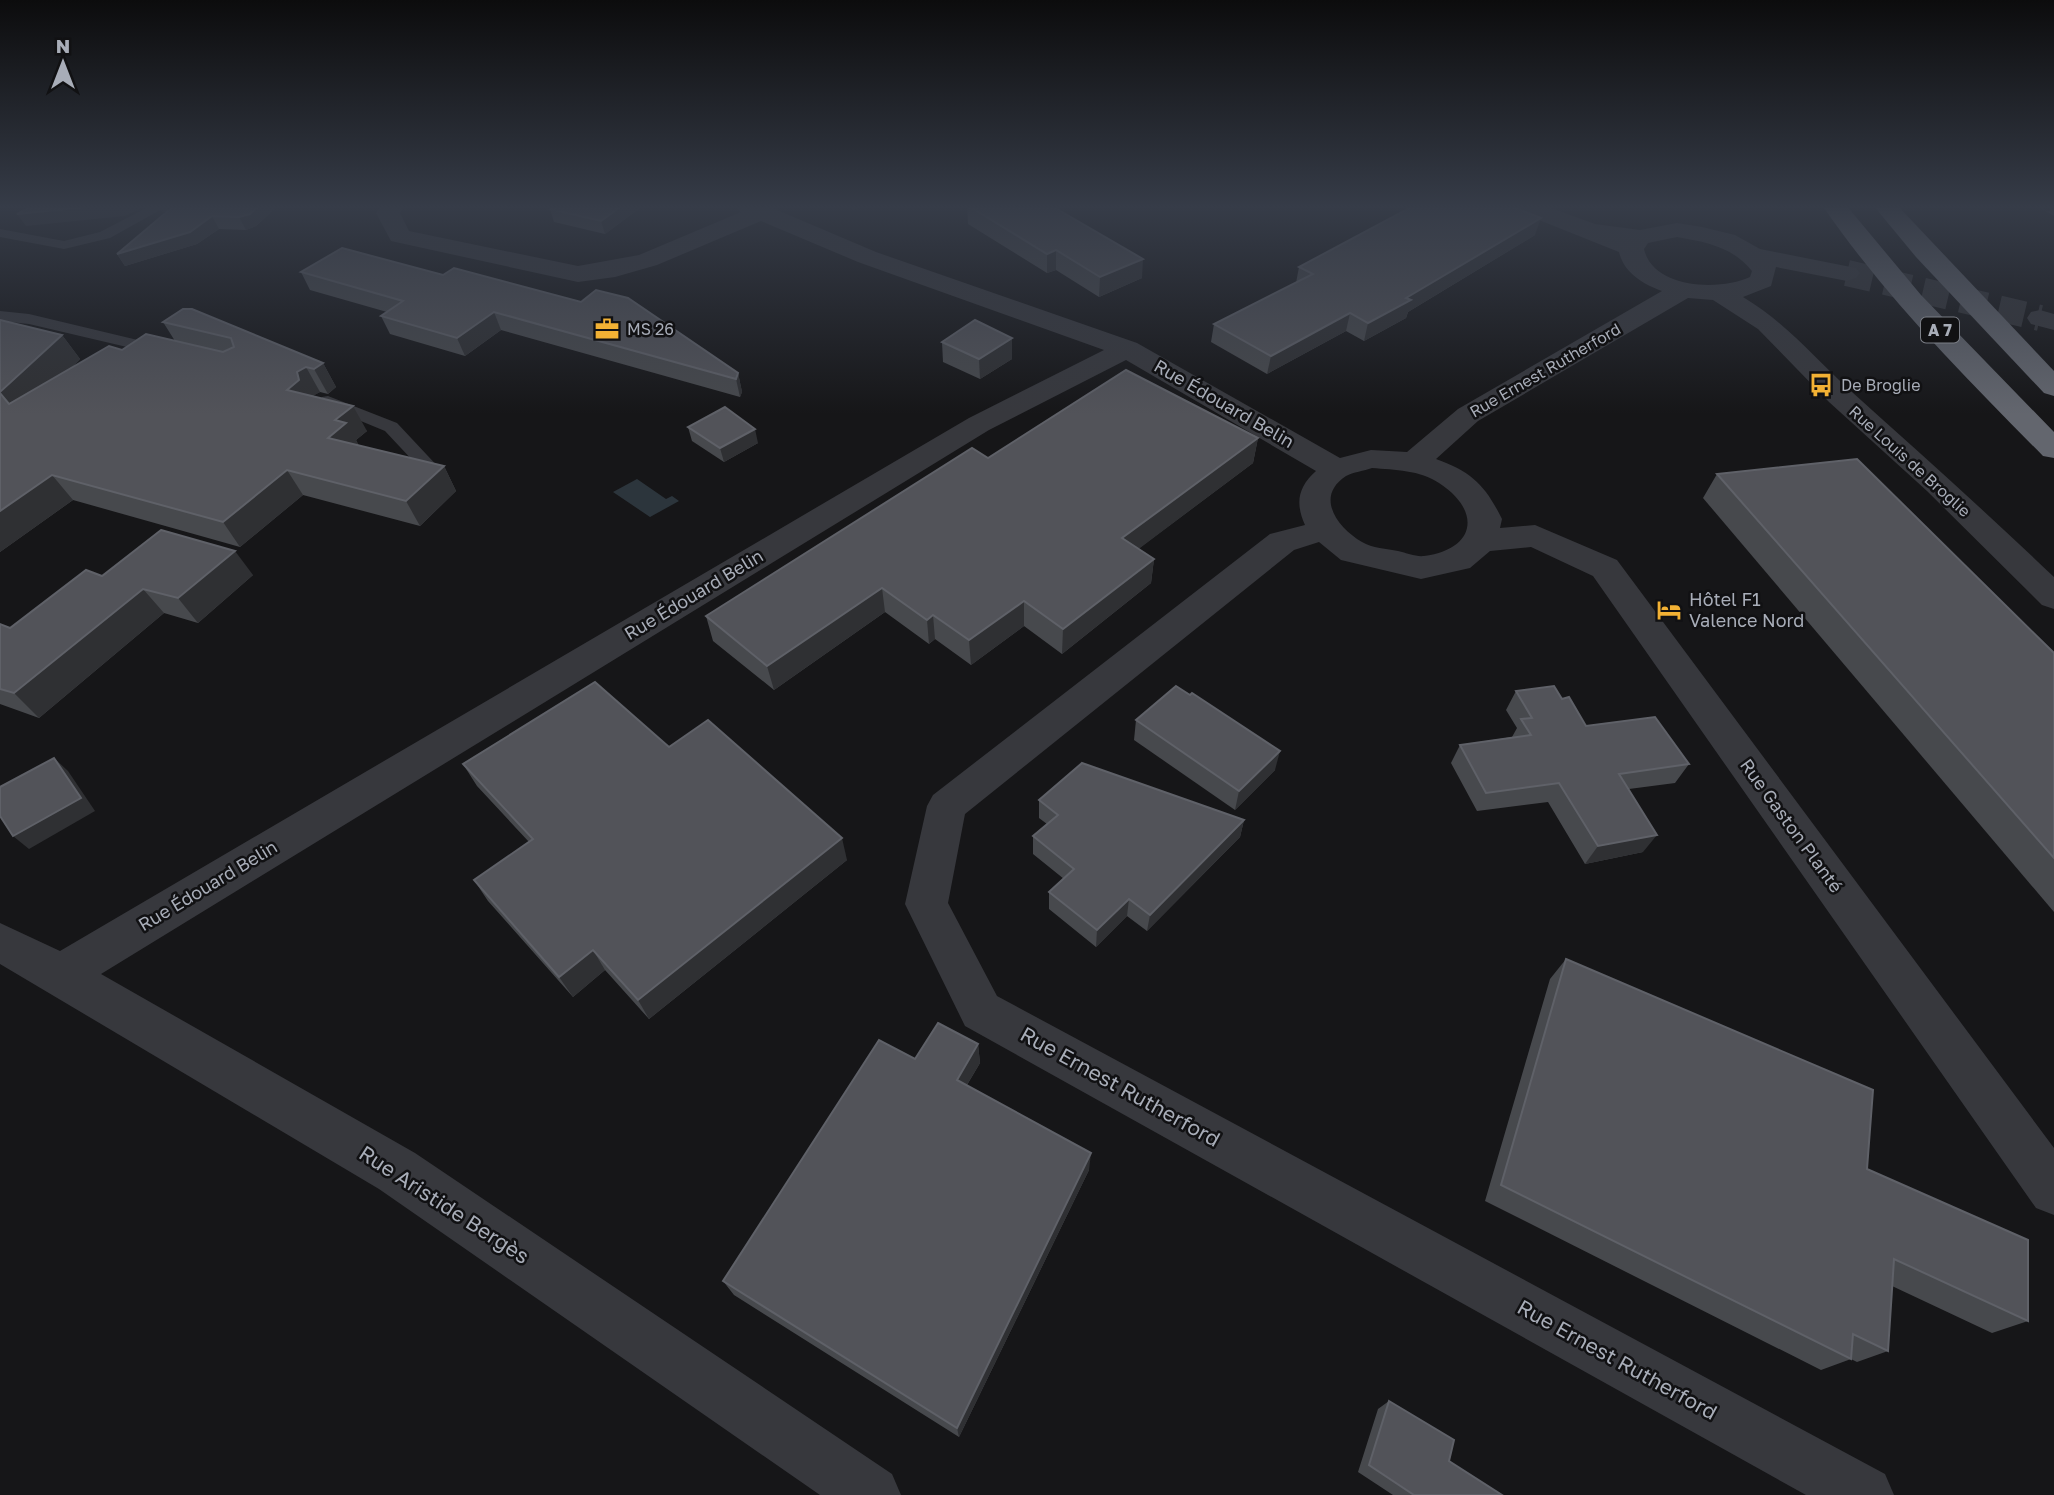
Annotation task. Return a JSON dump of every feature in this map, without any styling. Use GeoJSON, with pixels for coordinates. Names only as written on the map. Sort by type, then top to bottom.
{"type":"FeatureCollection","features":[{"type":"Feature","properties":{"kind":"highway","name":"A 7"},"geometry":{"type":"LineString","coordinates":[[1891,275],[1975,370],[2054,449]]}},
{"type":"Feature","properties":{"kind":"highway","name":"A 7"},"geometry":{"type":"LineString","coordinates":[[1947,275],[2054,387]]}},
{"type":"Feature","properties":{"kind":"street"},"geometry":{"type":"LineString","coordinates":[[917,275],[1127,349]]}},
{"type":"Feature","properties":{"kind":"street"},"geometry":{"type":"LineString","coordinates":[[1651,275],[1684,289],[1721,294],[1752,275]]}},
{"type":"Feature","properties":{"kind":"street","name":"Rue Louis de Broglie"},"geometry":{"type":"LineString","coordinates":[[1757,275],[1767,323]]}},
{"type":"Feature","properties":{"kind":"street"},"geometry":{"type":"LineString","coordinates":[[1647,311],[1657,279]]}},
{"type":"Feature","properties":{"kind":"street","name":"Rue Ernest Rutherford"},"geometry":{"type":"LineString","coordinates":[[1414,462],[1468,415],[1684,289]]}},
{"type":"Feature","properties":{"kind":"street","name":"Rue Louis de Broglie"},"geometry":{"type":"LineString","coordinates":[[1721,294],[1767,323],[1839,396],[1938,484],[2054,597]]}},
{"type":"Feature","properties":{"kind":"street","name":"Rue Édouard Belin"},"geometry":{"type":"LineString","coordinates":[[61,974],[979,424],[1127,349],[1336,469]]}},
{"type":"Feature","properties":{"kind":"street"},"geometry":{"type":"LineString","coordinates":[[1371,459],[1414,462],[1449,475],[1474,495],[1486,519],[1481,541],[1458,560],[1421,568],[1353,552],[1324,530],[1314,509],[1317,486],[1336,469],[1371,459]]}},
{"type":"Feature","properties":{"kind":"street","name":"Rue Ernest Rutherford"},"geometry":{"type":"LineString","coordinates":[[1324,530],[1283,542],[947,806],[926,904],[981,1011],[1864,1495]]}},
{"type":"Feature","properties":{"kind":"street","name":"Rue Gaston Planté"},"geometry":{"type":"LineString","coordinates":[[1481,541],[1535,536],[1605,568],[2054,1190]]}},
{"type":"Feature","properties":{"kind":"street","name":"Rue Aristide Bergès"},"geometry":{"type":"LineString","coordinates":[[0,942],[61,974],[397,1171],[871,1495]]}},
{"type":"Feature","properties":{"kind":"lane"},"geometry":{"type":"LineString","coordinates":[[0,316],[29,319],[174,353]]}},
{"type":"Feature","properties":{"kind":"lane"},"geometry":{"type":"LineString","coordinates":[[321,399],[372,417],[391,427],[436,475]]}},
{"type":"Feature","properties":{"kind":"shaded area"},"geometry":{"type":"Polygon","coordinates":[[[637,479],[666,499],[672,496],[679,501],[650,517],[613,492],[637,479]]]}},
{"type":"Feature","properties":{"kind":"building"},"geometry":{"type":"Polygon","coordinates":[[[311,275],[479,275],[581,302],[596,290],[628,298],[738,373],[736,379],[494,312],[457,338],[381,316],[403,301],[311,275]]]}},
{"type":"Feature","properties":{"kind":"building"},"geometry":{"type":"Polygon","coordinates":[[[1311,275],[1445,275],[1406,298],[1411,300],[1368,323],[1350,313],[1271,356],[1214,324],[1311,275]]]}},
{"type":"Feature","properties":{"kind":"building"},"geometry":{"type":"Polygon","coordinates":[[[183,309],[192,309],[323,363],[314,369],[306,367],[297,372],[299,380],[287,390],[353,406],[335,420],[346,423],[328,438],[444,466],[406,501],[287,470],[223,522],[52,475],[0,511],[0,393],[9,404],[109,346],[122,350],[146,334],[223,352],[234,347],[231,338],[163,322],[183,309]]]}},
{"type":"Feature","properties":{"kind":"building"},"geometry":{"type":"Polygon","coordinates":[[[0,320],[62,335],[0,392],[0,320]]]}},
{"type":"Feature","properties":{"kind":"building"},"geometry":{"type":"Polygon","coordinates":[[[975,320],[1012,338],[979,359],[942,342],[975,320]]]}},
{"type":"Feature","properties":{"kind":"building"},"geometry":{"type":"Polygon","coordinates":[[[1126,370],[1258,438],[1122,538],[1154,559],[1063,629],[1024,601],[969,640],[933,615],[927,620],[882,588],[767,666],[706,616],[972,448],[988,458],[1126,370]]]}},
{"type":"Feature","properties":{"kind":"building"},"geometry":{"type":"Polygon","coordinates":[[[725,407],[755,429],[720,448],[688,427],[725,407]]]}},
{"type":"Feature","properties":{"kind":"building"},"geometry":{"type":"Polygon","coordinates":[[[1857,459],[2054,653],[2054,858],[1717,474],[1857,459]]]}},
{"type":"Feature","properties":{"kind":"building"},"geometry":{"type":"Polygon","coordinates":[[[161,530],[235,551],[178,598],[143,589],[14,693],[0,689],[0,624],[10,628],[86,570],[102,576],[161,530]]]}},
{"type":"Feature","properties":{"kind":"building"},"geometry":{"type":"Polygon","coordinates":[[[595,682],[669,747],[708,720],[842,838],[638,1000],[593,950],[559,977],[474,880],[533,839],[463,764],[595,682]]]}},
{"type":"Feature","properties":{"kind":"building"},"geometry":{"type":"Polygon","coordinates":[[[1176,686],[1190,695],[1192,693],[1280,751],[1239,791],[1136,720],[1176,686]]]}},
{"type":"Feature","properties":{"kind":"building"},"geometry":{"type":"Polygon","coordinates":[[[1554,686],[1562,699],[1569,697],[1586,726],[1655,717],[1689,764],[1619,774],[1657,835],[1598,846],[1559,783],[1486,793],[1460,745],[1531,735],[1521,719],[1532,718],[1516,691],[1554,686]]]}},
{"type":"Feature","properties":{"kind":"building"},"geometry":{"type":"Polygon","coordinates":[[[54,758],[81,798],[13,836],[0,816],[0,787],[54,758]]]}},
{"type":"Feature","properties":{"kind":"building"},"geometry":{"type":"Polygon","coordinates":[[[1082,763],[1244,820],[1150,915],[1129,899],[1097,930],[1049,892],[1074,869],[1033,836],[1058,815],[1039,800],[1082,763]]]}},
{"type":"Feature","properties":{"kind":"building"},"geometry":{"type":"Polygon","coordinates":[[[1566,959],[1873,1090],[1867,1169],[2028,1240],[2028,1321],[1894,1259],[1888,1351],[1853,1334],[1851,1359],[1501,1185],[1566,959]]]}},
{"type":"Feature","properties":{"kind":"building"},"geometry":{"type":"Polygon","coordinates":[[[938,1023],[978,1044],[957,1080],[1091,1153],[957,1428],[723,1281],[879,1040],[915,1059],[938,1023]]]}},
{"type":"Feature","properties":{"kind":"building"},"geometry":{"type":"Polygon","coordinates":[[[1389,1401],[1454,1440],[1449,1461],[1502,1495],[1414,1495],[1369,1465],[1389,1401]]]}},
{"type":"Feature","properties":{"kind":"tunnel"},"geometry":{"type":"LineString","coordinates":[[1855,275],[2040,318]]}},
{"type":"Feature","properties":{"kind":"place","name":"MS 26"},"geometry":{"type":"Point","coordinates":[607,329]}},
{"type":"Feature","properties":{"kind":"place","name":"De Broglie"},"geometry":{"type":"Point","coordinates":[1821,385]}},
{"type":"Feature","properties":{"kind":"place","name":"Hôtel F1 Valence Nord"},"geometry":{"type":"Point","coordinates":[1669,610]}}]}
